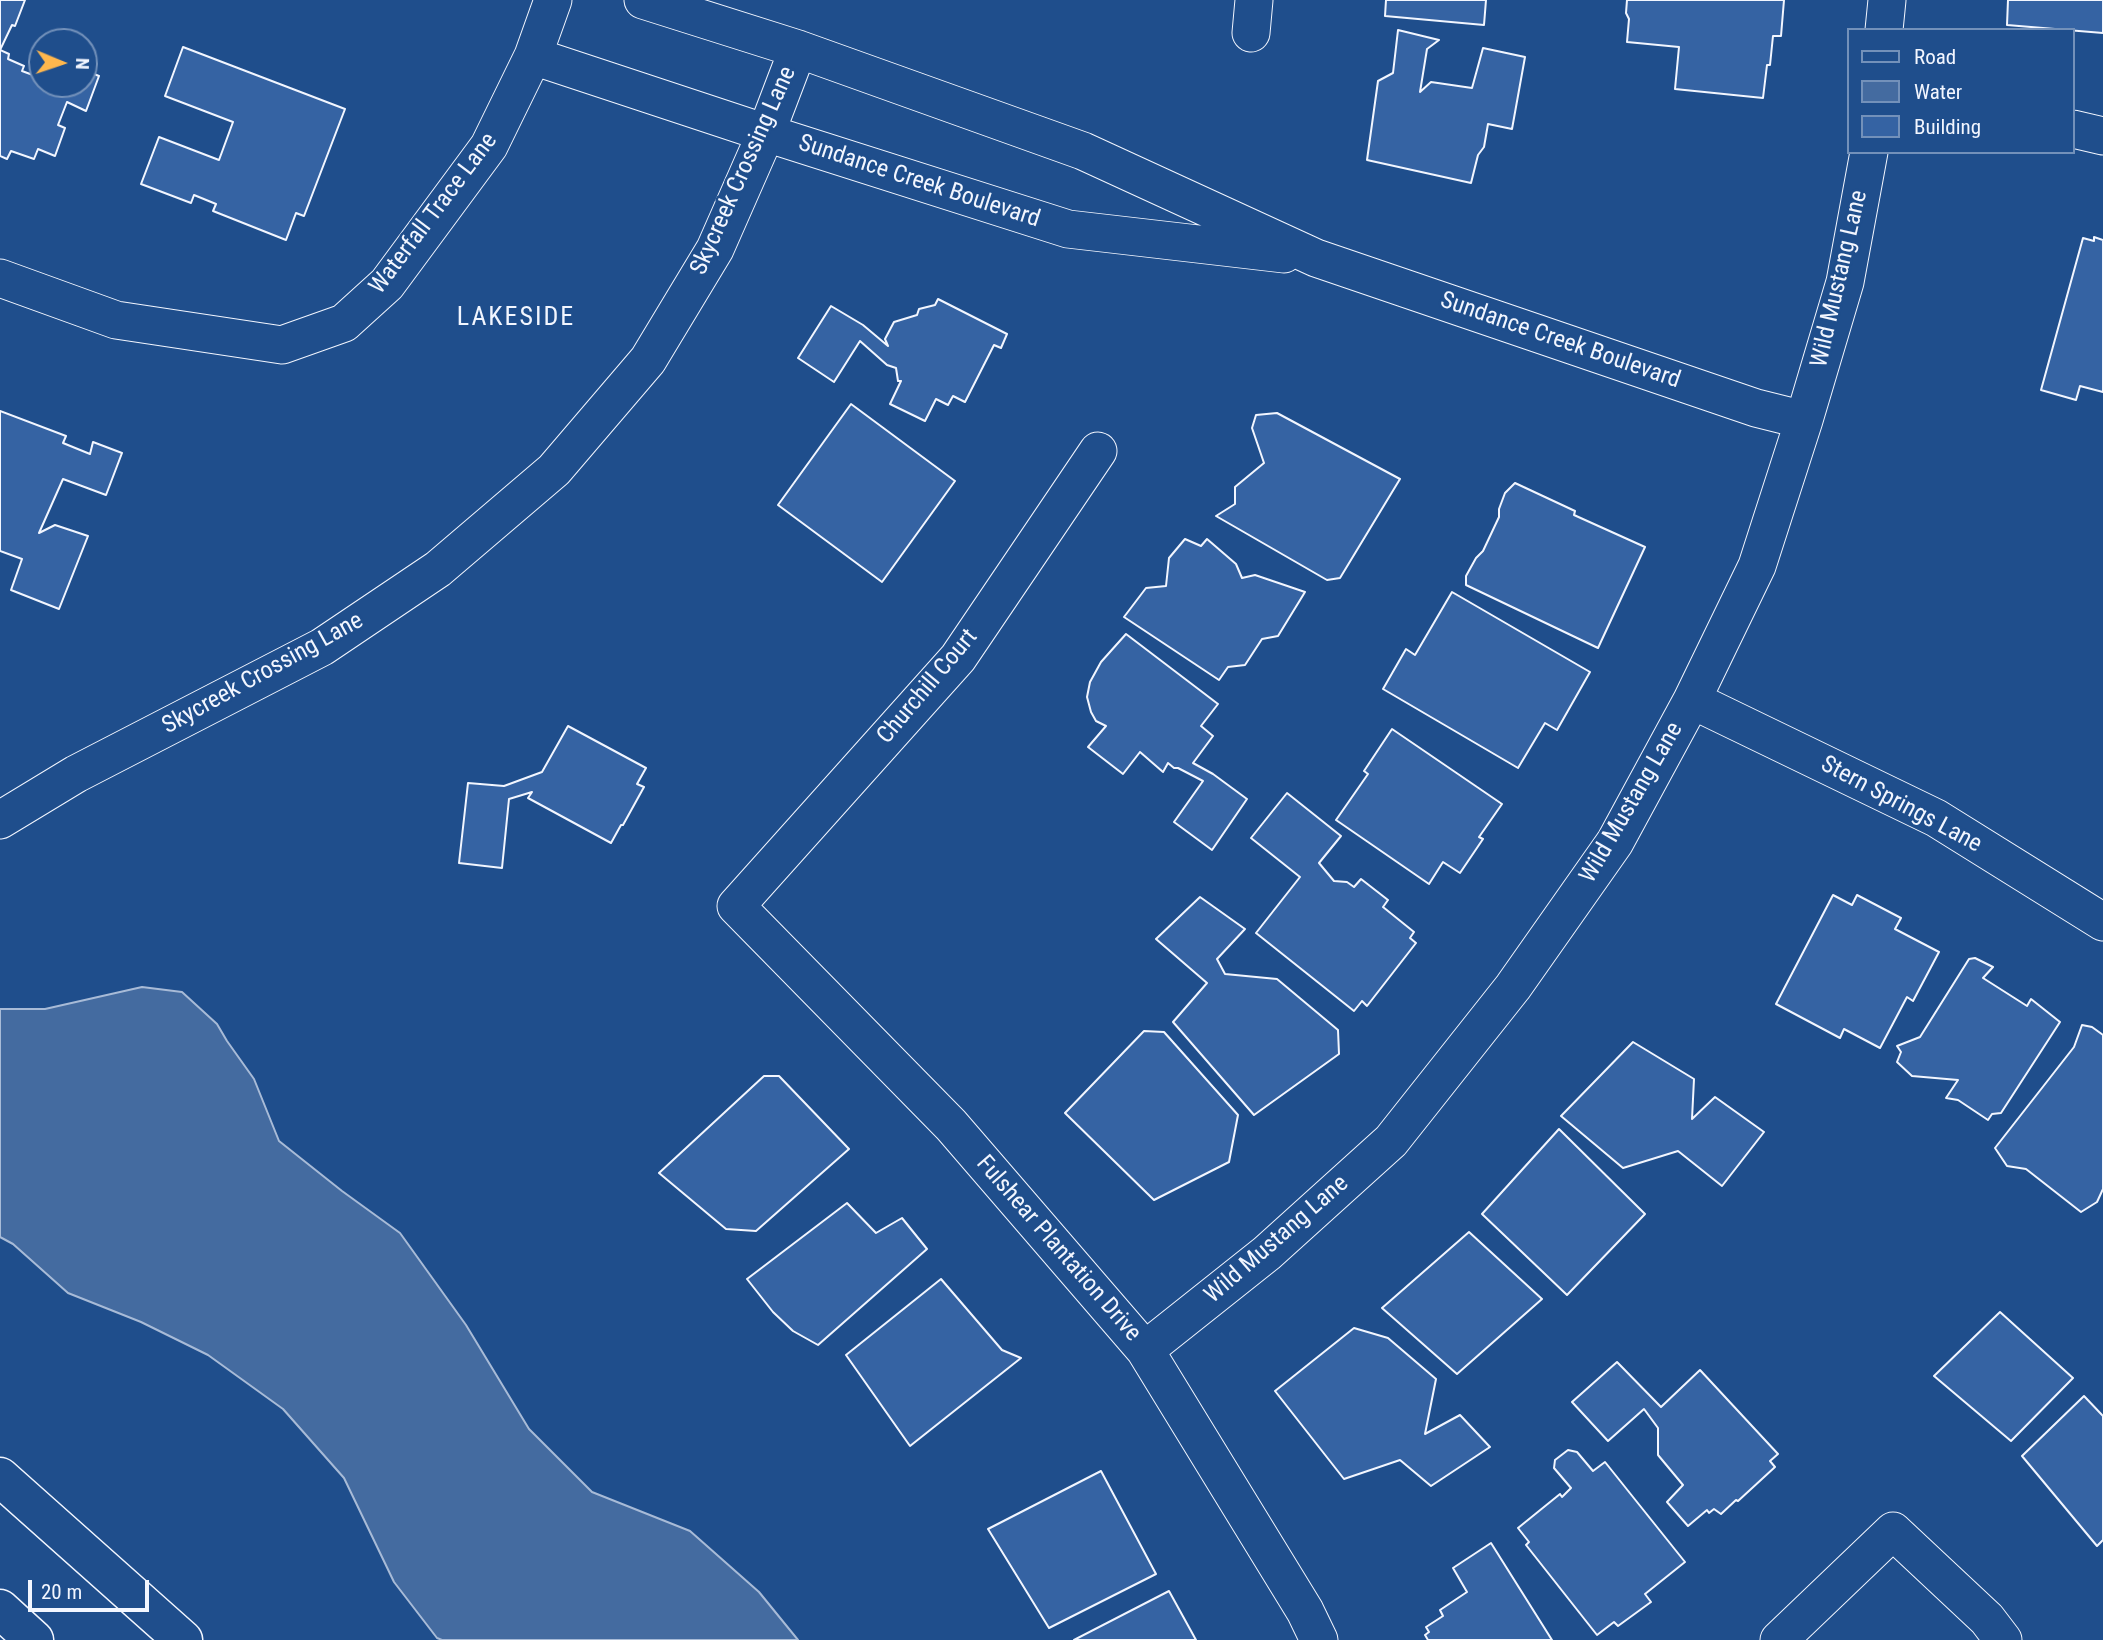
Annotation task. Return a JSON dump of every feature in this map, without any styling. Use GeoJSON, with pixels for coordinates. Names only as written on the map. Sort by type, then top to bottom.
{"type":"FeatureCollection","features":[{"type":"Feature","properties":{"kind":"main road"},"geometry":{"type":"LineString","coordinates":[[0,1477],[183,1640]]}},
{"type":"Feature","properties":{"kind":"main road"},"geometry":{"type":"LineString","coordinates":[[0,1609],[34,1640]]}},
{"type":"Feature","properties":{"kind":"street","name":"Waterfall Trace Lane"},"geometry":{"type":"LineString","coordinates":[[0,278],[117,320],[282,345],[344,323],[387,284],[489,146],[533,56],[553,0]]}},
{"type":"Feature","properties":{"kind":"street","name":"Sundance Creek Boulevard"},"geometry":{"type":"LineString","coordinates":[[642,0],[798,49],[1083,151],[1316,258],[1756,408],[1804,420]]}},
{"type":"Feature","properties":{"kind":"street"},"geometry":{"type":"LineString","coordinates":[[1884,28],[1887,0]]}},
{"type":"Feature","properties":{"kind":"street","name":"Skycreek Crossing Lane"},"geometry":{"type":"LineString","coordinates":[[0,820],[76,775],[322,647],[438,569],[554,470],[649,360],[715,249],[766,133],[798,49]]}},
{"type":"Feature","properties":{"kind":"street","name":"Sundance Creek Boulevard"},"geometry":{"type":"LineString","coordinates":[[533,56],[1068,229],[1316,258]]}},
{"type":"Feature","properties":{"kind":"street"},"geometry":{"type":"LineString","coordinates":[[2075,129],[2103,135]]}},
{"type":"Feature","properties":{"kind":"street","name":"Wild Mustang Lane"},"geometry":{"type":"LineString","coordinates":[[1145,1350],[1267,1253],[1391,1141],[1513,986],[1615,842],[1692,700],[1757,566],[1845,282],[1869,154]]}},
{"type":"Feature","properties":{"kind":"street","name":"Churchill Court"},"geometry":{"type":"LineString","coordinates":[[736,906],[958,658],[1098,451]]}},
{"type":"Feature","properties":{"kind":"street","name":"Stern Springs Lane"},"geometry":{"type":"LineString","coordinates":[[1692,700],[1936,818],[2103,922]]}},
{"type":"Feature","properties":{"kind":"street","name":"Fulshear Plantation Drive"},"geometry":{"type":"LineString","coordinates":[[736,906],[951,1125],[1145,1350],[1305,1611],[1320,1640]]}},
{"type":"Feature","properties":{"kind":"street"},"geometry":{"type":"LineString","coordinates":[[1779,1640],[1893,1531],[1987,1619],[2003,1640]]}},
{"type":"Feature","properties":{"kind":"water"},"geometry":{"type":"Polygon","coordinates":[[[142,987],[182,992],[217,1024],[254,1079],[279,1141],[400,1233],[466,1325],[529,1429],[592,1492],[690,1531],[759,1592],[798,1640],[437,1638],[394,1582],[344,1478],[283,1409],[208,1355],[141,1322],[68,1293],[13,1244],[0,1237],[0,1009],[45,1009],[142,987]]]}},
{"type":"Feature","properties":{"kind":"building"},"geometry":{"type":"Polygon","coordinates":[[[0,0],[25,0],[15,26],[12,25],[0,50],[0,0]]]}},
{"type":"Feature","properties":{"kind":"building"},"geometry":{"type":"Polygon","coordinates":[[[1386,0],[1486,0],[1484,25],[1385,16],[1386,0]]]}},
{"type":"Feature","properties":{"kind":"building"},"geometry":{"type":"Polygon","coordinates":[[[1627,0],[1784,0],[1781,36],[1773,36],[1763,98],[1675,89],[1679,47],[1627,42],[1627,0]]]}},
{"type":"Feature","properties":{"kind":"building"},"geometry":{"type":"Polygon","coordinates":[[[2008,0],[2103,0],[2103,33],[2075,31],[2075,28],[2007,25],[2008,0]]]}},
{"type":"Feature","properties":{"kind":"building"},"geometry":{"type":"Polygon","coordinates":[[[1398,30],[1439,40],[1427,49],[1420,92],[1431,82],[1472,88],[1483,48],[1525,57],[1512,129],[1488,124],[1484,147],[1478,155],[1471,183],[1367,160],[1378,81],[1393,73],[1398,30]]]}},
{"type":"Feature","properties":{"kind":"building"},"geometry":{"type":"Polygon","coordinates":[[[183,47],[345,109],[304,216],[296,213],[286,240],[213,211],[216,204],[194,195],[191,203],[141,184],[159,137],[219,160],[233,122],[165,96],[183,47]]]}},
{"type":"Feature","properties":{"kind":"building"},"geometry":{"type":"Polygon","coordinates":[[[0,50],[9,54],[8,59],[24,66],[22,71],[28,73],[28,98],[91,98],[86,111],[67,102],[58,125],[65,128],[55,156],[38,149],[34,159],[11,151],[7,159],[0,156],[0,50]]]}},
{"type":"Feature","properties":{"kind":"building"},"geometry":{"type":"Polygon","coordinates":[[[2094,237],[2103,240],[2103,392],[2080,386],[2076,400],[2041,390],[2083,238],[2094,241],[2094,237]]]}},
{"type":"Feature","properties":{"kind":"building"},"geometry":{"type":"Polygon","coordinates":[[[938,299],[1007,334],[1001,348],[994,345],[965,402],[953,396],[948,405],[936,399],[925,421],[890,404],[901,381],[898,381],[896,368],[887,365],[860,341],[834,382],[798,358],[831,306],[863,325],[888,346],[885,339],[894,322],[917,315],[919,309],[935,305],[938,299]]]}},
{"type":"Feature","properties":{"kind":"building"},"geometry":{"type":"Polygon","coordinates":[[[851,404],[955,481],[882,582],[778,505],[851,404]]]}},
{"type":"Feature","properties":{"kind":"building"},"geometry":{"type":"Polygon","coordinates":[[[0,411],[66,436],[63,443],[90,454],[93,442],[122,453],[106,495],[63,479],[39,533],[55,525],[88,536],[59,609],[11,590],[22,559],[0,551],[0,411]]]}},
{"type":"Feature","properties":{"kind":"building"},"geometry":{"type":"Polygon","coordinates":[[[1277,413],[1400,479],[1340,578],[1327,580],[1216,516],[1235,504],[1235,487],[1264,463],[1252,428],[1256,415],[1277,413]]]}},
{"type":"Feature","properties":{"kind":"building"},"geometry":{"type":"Polygon","coordinates":[[[1515,483],[1575,511],[1574,515],[1645,547],[1598,648],[1466,585],[1466,576],[1483,551],[1499,517],[1505,493],[1515,483]]]}},
{"type":"Feature","properties":{"kind":"building"},"geometry":{"type":"Polygon","coordinates":[[[1185,539],[1201,546],[1207,539],[1236,564],[1242,578],[1255,575],[1305,592],[1278,636],[1262,639],[1245,665],[1228,667],[1219,680],[1124,617],[1146,588],[1166,586],[1169,558],[1185,539]]]}},
{"type":"Feature","properties":{"kind":"building"},"geometry":{"type":"Polygon","coordinates":[[[1452,592],[1590,672],[1557,730],[1545,723],[1518,768],[1383,689],[1406,649],[1415,655],[1452,592]]]}},
{"type":"Feature","properties":{"kind":"building"},"geometry":{"type":"Polygon","coordinates":[[[1126,634],[1218,704],[1201,726],[1213,736],[1193,763],[1247,799],[1212,850],[1174,822],[1203,781],[1168,763],[1163,772],[1140,752],[1123,774],[1088,747],[1106,726],[1096,721],[1091,712],[1087,697],[1090,682],[1101,662],[1126,634]]]}},
{"type":"Feature","properties":{"kind":"building"},"geometry":{"type":"Polygon","coordinates":[[[568,726],[646,768],[637,784],[644,787],[611,843],[528,798],[532,792],[509,799],[502,868],[459,863],[468,783],[504,786],[542,772],[568,726]]]}},
{"type":"Feature","properties":{"kind":"building"},"geometry":{"type":"Polygon","coordinates":[[[1392,729],[1502,804],[1479,837],[1483,839],[1460,873],[1443,862],[1429,884],[1336,820],[1368,774],[1364,771],[1392,729]]]}},
{"type":"Feature","properties":{"kind":"building"},"geometry":{"type":"Polygon","coordinates":[[[1287,793],[1341,836],[1319,863],[1334,881],[1347,882],[1354,887],[1361,879],[1388,900],[1383,907],[1414,932],[1410,938],[1416,943],[1367,1006],[1362,1001],[1354,1011],[1256,933],[1300,877],[1251,838],[1287,793]]]}},
{"type":"Feature","properties":{"kind":"building"},"geometry":{"type":"Polygon","coordinates":[[[1833,895],[1852,905],[1857,895],[1901,918],[1895,929],[1939,952],[1913,1001],[1907,997],[1880,1048],[1844,1029],[1840,1038],[1776,1004],[1833,895]]]}},
{"type":"Feature","properties":{"kind":"building"},"geometry":{"type":"Polygon","coordinates":[[[1200,897],[1245,929],[1217,959],[1225,974],[1277,979],[1338,1030],[1339,1054],[1254,1115],[1173,1022],[1207,983],[1156,939],[1200,897]]]}},
{"type":"Feature","properties":{"kind":"building"},"geometry":{"type":"Polygon","coordinates":[[[1975,958],[1993,967],[1983,978],[2027,1006],[2031,999],[2060,1022],[2001,1113],[1992,1114],[1988,1120],[1958,1100],[1946,1098],[1958,1080],[1912,1076],[1897,1062],[1901,1052],[1897,1046],[1920,1037],[1969,959],[1975,958]]]}},
{"type":"Feature","properties":{"kind":"building"},"geometry":{"type":"Polygon","coordinates":[[[2082,1025],[2092,1027],[2103,1035],[2103,1189],[2097,1202],[2081,1212],[2026,1169],[2007,1166],[1995,1148],[2074,1047],[2082,1025]]]}},
{"type":"Feature","properties":{"kind":"building"},"geometry":{"type":"Polygon","coordinates":[[[1144,1031],[1164,1032],[1238,1115],[1229,1162],[1154,1200],[1065,1113],[1144,1031]]]}},
{"type":"Feature","properties":{"kind":"building"},"geometry":{"type":"Polygon","coordinates":[[[1633,1042],[1694,1079],[1692,1119],[1715,1097],[1764,1132],[1722,1186],[1678,1151],[1623,1168],[1561,1116],[1633,1042]]]}},
{"type":"Feature","properties":{"kind":"building"},"geometry":{"type":"Polygon","coordinates":[[[764,1076],[779,1076],[849,1149],[756,1231],[726,1229],[659,1173],[764,1076]]]}},
{"type":"Feature","properties":{"kind":"building"},"geometry":{"type":"Polygon","coordinates":[[[1559,1129],[1645,1214],[1567,1295],[1482,1214],[1559,1129]]]}},
{"type":"Feature","properties":{"kind":"building"},"geometry":{"type":"Polygon","coordinates":[[[847,1203],[876,1233],[902,1218],[927,1249],[818,1345],[793,1331],[773,1312],[747,1279],[847,1203]]]}},
{"type":"Feature","properties":{"kind":"building"},"geometry":{"type":"Polygon","coordinates":[[[1469,1232],[1542,1299],[1457,1374],[1382,1308],[1469,1232]]]}},
{"type":"Feature","properties":{"kind":"building"},"geometry":{"type":"Polygon","coordinates":[[[941,1279],[1002,1350],[1021,1358],[910,1446],[846,1355],[941,1279]]]}},
{"type":"Feature","properties":{"kind":"building"},"geometry":{"type":"Polygon","coordinates":[[[2000,1312],[2073,1378],[2011,1441],[1934,1376],[2000,1312]]]}},
{"type":"Feature","properties":{"kind":"building"},"geometry":{"type":"Polygon","coordinates":[[[1354,1328],[1388,1338],[1436,1379],[1425,1434],[1460,1415],[1490,1447],[1431,1486],[1400,1460],[1344,1479],[1275,1391],[1354,1328]]]}},
{"type":"Feature","properties":{"kind":"building"},"geometry":{"type":"Polygon","coordinates":[[[1617,1362],[1661,1407],[1700,1370],[1778,1454],[1770,1461],[1775,1467],[1721,1514],[1714,1509],[1709,1513],[1707,1510],[1688,1526],[1667,1502],[1683,1485],[1658,1455],[1658,1428],[1644,1409],[1608,1441],[1572,1402],[1617,1362]]]}},
{"type":"Feature","properties":{"kind":"building"},"geometry":{"type":"Polygon","coordinates":[[[2084,1396],[2103,1416],[2103,1540],[2097,1546],[2022,1456],[2084,1396]]]}},
{"type":"Feature","properties":{"kind":"building"},"geometry":{"type":"Polygon","coordinates":[[[1568,1450],[1577,1452],[1593,1471],[1605,1462],[1685,1562],[1645,1594],[1651,1602],[1618,1626],[1614,1622],[1597,1635],[1526,1545],[1529,1542],[1518,1528],[1571,1488],[1554,1468],[1555,1460],[1568,1450]]]}},
{"type":"Feature","properties":{"kind":"building"},"geometry":{"type":"Polygon","coordinates":[[[1101,1471],[1156,1574],[1049,1628],[988,1529],[1101,1471]]]}},
{"type":"Feature","properties":{"kind":"building"},"geometry":{"type":"Polygon","coordinates":[[[1491,1543],[1552,1640],[1428,1640],[1425,1635],[1429,1632],[1426,1627],[1443,1616],[1440,1610],[1467,1592],[1453,1568],[1491,1543]]]}},
{"type":"Feature","properties":{"kind":"building"},"geometry":{"type":"Polygon","coordinates":[[[1169,1591],[1196,1640],[1074,1640],[1169,1591]]]}},
{"type":"Feature","properties":{"kind":"district","name":"LAKESIDE"},"geometry":{"type":"Point","coordinates":[516,318]}}]}
